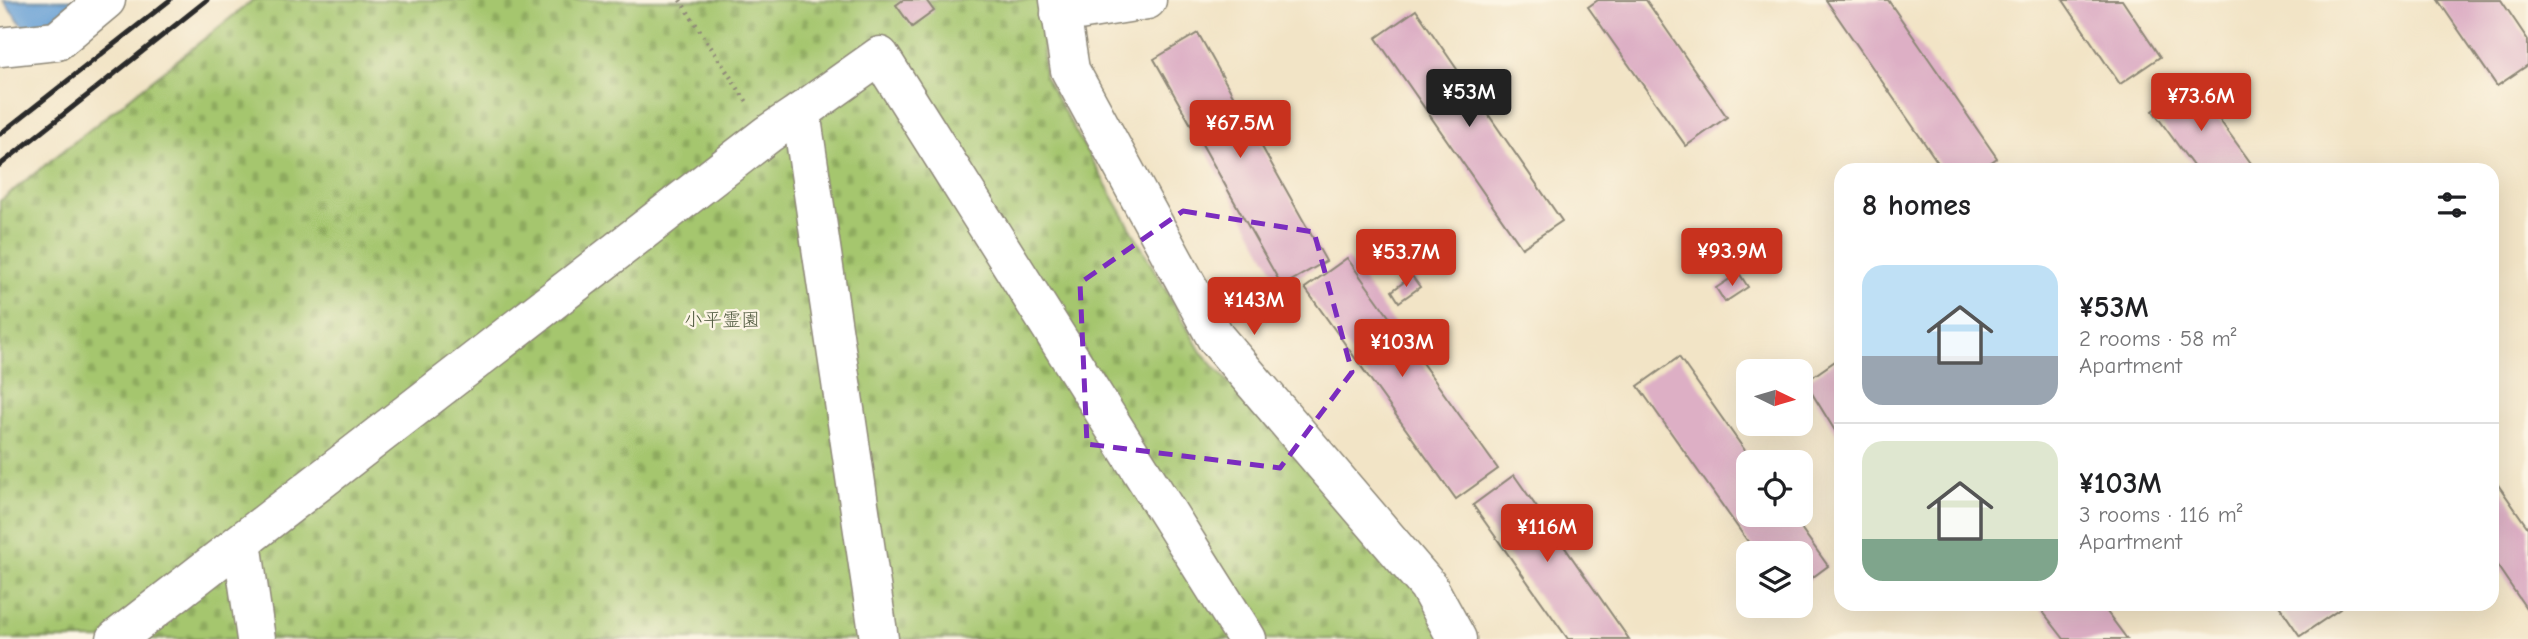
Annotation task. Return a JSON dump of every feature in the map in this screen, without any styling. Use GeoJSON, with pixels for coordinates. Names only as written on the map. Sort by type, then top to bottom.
{"type":"FeatureCollection","features":[{"type":"Feature","properties":{"kind":"street"},"geometry":{"type":"LineString","coordinates":[[0,47],[57,41],[106,0]]}},
{"type":"Feature","properties":{"kind":"street"},"geometry":{"type":"LineString","coordinates":[[1147,0],[1060,7],[1070,71],[1216,338],[1428,586],[1457,639]]}},
{"type":"Feature","properties":{"kind":"street"},"geometry":{"type":"LineString","coordinates":[[116,639],[768,134],[880,57],[1247,639]]}},
{"type":"Feature","properties":{"kind":"street"},"geometry":{"type":"LineString","coordinates":[[801,112],[879,639]]}},
{"type":"Feature","properties":{"kind":"street"},"geometry":{"type":"LineString","coordinates":[[242,542],[256,639]]}},
{"type":"Feature","properties":{"kind":"path"},"geometry":{"type":"LineString","coordinates":[[680,0],[768,134]]}},
{"type":"Feature","properties":{"kind":"highlighted area"},"geometry":{"type":"Polygon","coordinates":[[[1183,211],[1314,232],[1352,372],[1280,468],[1087,444],[1080,283],[1183,211]]]}},
{"type":"Feature","properties":{"kind":"green space","name":"小平霊園"},"geometry":{"type":"Polygon","coordinates":[[[253,0],[1042,0],[1044,76],[1201,352],[1422,594],[1443,639],[0,639],[0,201],[253,0]]]}},
{"type":"Feature","properties":{"kind":"water"},"geometry":{"type":"Polygon","coordinates":[[[3,0],[75,0],[31,36],[3,0]]]}},
{"type":"Feature","properties":{"kind":"building"},"geometry":{"type":"Polygon","coordinates":[[[903,0],[926,0],[934,11],[912,27],[896,5],[903,0]]]}},
{"type":"Feature","properties":{"kind":"building"},"geometry":{"type":"Polygon","coordinates":[[[1598,0],[1646,0],[1727,117],[1686,146],[1588,7],[1598,0]]]}},
{"type":"Feature","properties":{"kind":"building"},"geometry":{"type":"Polygon","coordinates":[[[1826,0],[1888,0],[1997,158],[1990,163],[1938,163],[1826,0]]]}},
{"type":"Feature","properties":{"kind":"building"},"geometry":{"type":"Polygon","coordinates":[[[2063,0],[2122,0],[2160,57],[2120,84],[2063,0]]]}},
{"type":"Feature","properties":{"kind":"building"},"geometry":{"type":"Polygon","coordinates":[[[2438,0],[2501,0],[2528,40],[2528,65],[2497,86],[2438,0]]]}},
{"type":"Feature","properties":{"kind":"building"},"geometry":{"type":"Polygon","coordinates":[[[1416,10],[1562,221],[1522,248],[1376,38],[1416,10]]]}},
{"type":"Feature","properties":{"kind":"building"},"geometry":{"type":"Polygon","coordinates":[[[1198,33],[1326,261],[1282,286],[1154,59],[1198,33]]]}},
{"type":"Feature","properties":{"kind":"building"},"geometry":{"type":"Polygon","coordinates":[[[2192,82],[2251,163],[2191,163],[2153,111],[2192,82]]]}},
{"type":"Feature","properties":{"kind":"building"},"geometry":{"type":"Polygon","coordinates":[[[1347,258],[1498,469],[1456,499],[1305,288],[1347,258]]]}},
{"type":"Feature","properties":{"kind":"building"},"geometry":{"type":"Polygon","coordinates":[[[1739,273],[1748,287],[1725,302],[1716,288],[1739,273]]]}},
{"type":"Feature","properties":{"kind":"building"},"geometry":{"type":"Polygon","coordinates":[[[1412,276],[1420,287],[1399,302],[1392,291],[1412,276]]]}},
{"type":"Feature","properties":{"kind":"building"},"geometry":{"type":"Polygon","coordinates":[[[1679,357],[1745,450],[1736,450],[1736,525],[1638,386],[1679,357]]]}},
{"type":"Feature","properties":{"kind":"building"},"geometry":{"type":"Polygon","coordinates":[[[1834,362],[1834,429],[1813,395],[1813,376],[1834,362]]]}},
{"type":"Feature","properties":{"kind":"building"},"geometry":{"type":"Polygon","coordinates":[[[1514,475],[1629,639],[1568,639],[1473,505],[1514,475]]]}},
{"type":"Feature","properties":{"kind":"building"},"geometry":{"type":"Polygon","coordinates":[[[2499,486],[2528,528],[2528,611],[2499,568],[2499,486]]]}},
{"type":"Feature","properties":{"kind":"building"},"geometry":{"type":"Polygon","coordinates":[[[1738,527],[1800,527],[1810,541],[1748,541],[1738,527]]]}},
{"type":"Feature","properties":{"kind":"building"},"geometry":{"type":"Polygon","coordinates":[[[1813,545],[1828,566],[1813,577],[1813,545]]]}},
{"type":"Feature","properties":{"kind":"building"},"geometry":{"type":"Polygon","coordinates":[[[2042,611],[2106,611],[2127,639],[2064,639],[2042,611]]]}},
{"type":"Feature","properties":{"kind":"building"},"geometry":{"type":"Polygon","coordinates":[[[2283,611],[2337,611],[2300,636],[2283,611]]]}},
{"type":"Feature","properties":{"kind":"railway"},"geometry":{"type":"LineString","coordinates":[[0,134],[170,0]]}},
{"type":"Feature","properties":{"kind":"railway"},"geometry":{"type":"LineString","coordinates":[[0,165],[207,0]]}}]}
